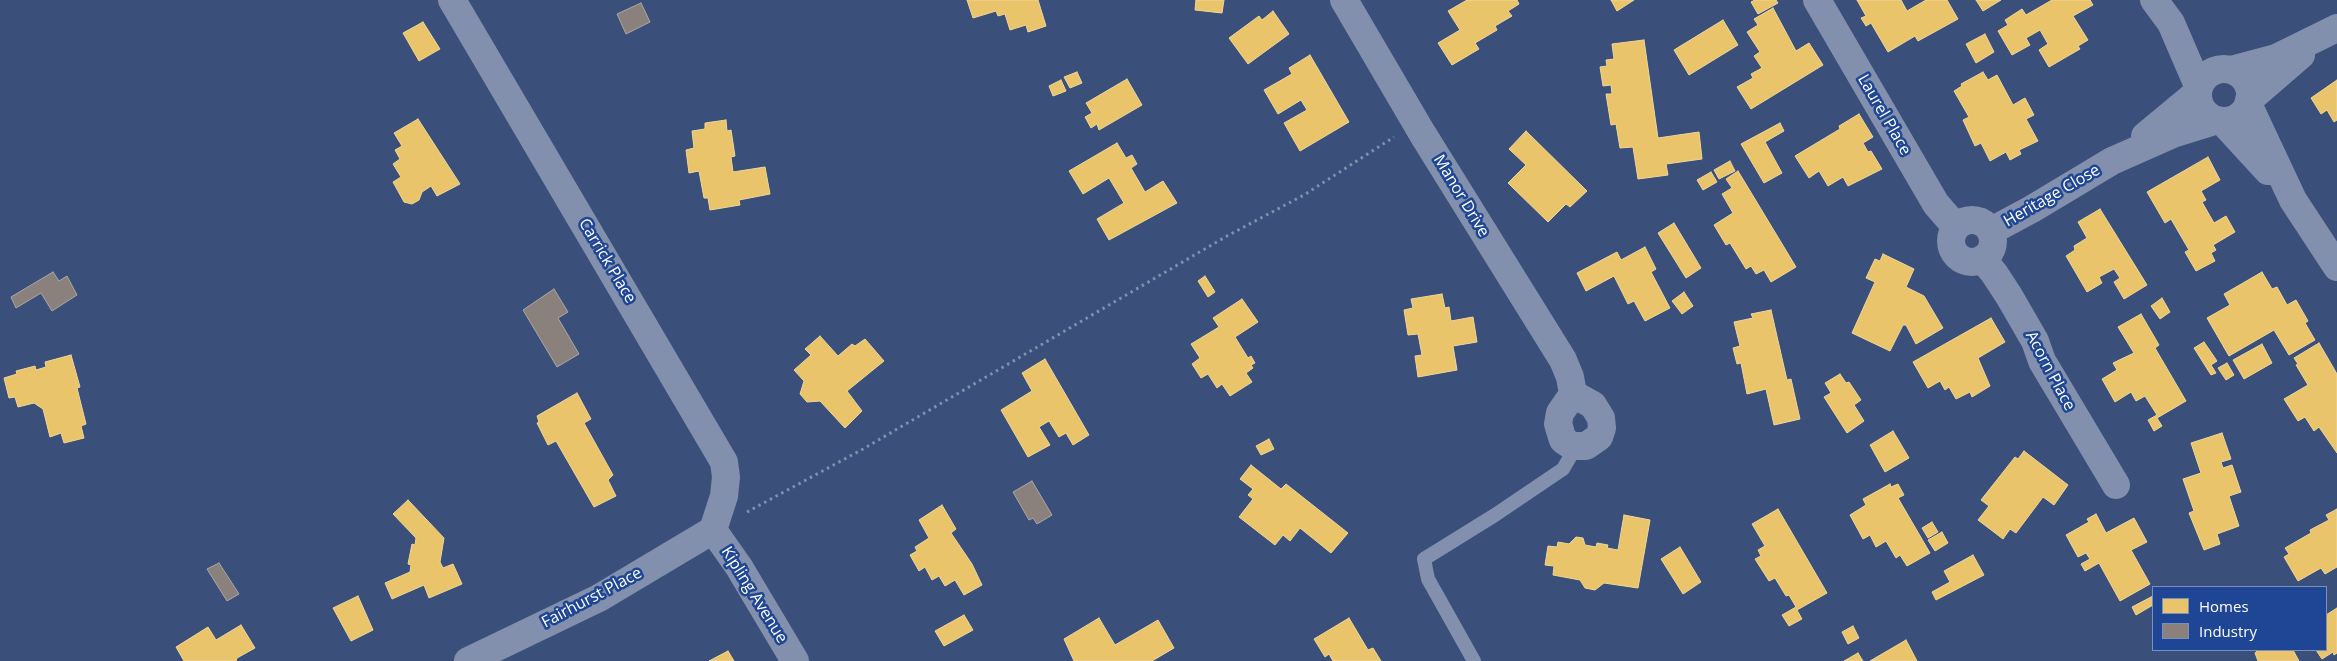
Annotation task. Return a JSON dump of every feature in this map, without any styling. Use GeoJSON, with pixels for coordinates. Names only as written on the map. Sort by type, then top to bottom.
{"type":"FeatureCollection","features":[{"type":"Feature","properties":{"kind":"street","name":"Carrick Place"},"geometry":{"type":"LineString","coordinates":[[452,0],[724,462],[726,477],[724,496],[713,530]]}},
{"type":"Feature","properties":{"kind":"street","name":"Manor Drive"},"geometry":{"type":"LineString","coordinates":[[1344,0],[1416,124],[1563,360],[1570,377],[1573,394]]}},
{"type":"Feature","properties":{"kind":"street","name":"Laurel Place"},"geometry":{"type":"LineString","coordinates":[[1817,0],[1936,204],[1956,227]]}},
{"type":"Feature","properties":{"kind":"street"},"geometry":{"type":"LineString","coordinates":[[2154,0],[2171,23],[2198,90],[2198,100],[2204,111],[2220,120],[2254,155],[2293,200],[2337,267]]}},
{"type":"Feature","properties":{"kind":"street"},"geometry":{"type":"LineString","coordinates":[[2171,23],[2229,69],[2238,73],[2246,82],[2249,89],[2248,102],[2293,200]]}},
{"type":"Feature","properties":{"kind":"street"},"geometry":{"type":"LineString","coordinates":[[2198,90],[2208,74],[2218,69],[2229,69],[2276,58],[2334,30]]}},
{"type":"Feature","properties":{"kind":"street"},"geometry":{"type":"LineString","coordinates":[[2220,120],[2238,116],[2248,102],[2334,30]]}},
{"type":"Feature","properties":{"kind":"street","name":"Heritage Close"},"geometry":{"type":"LineString","coordinates":[[1991,231],[2112,161],[2168,119],[2198,90]]}},
{"type":"Feature","properties":{"kind":"street","name":"Heritage Close"},"geometry":{"type":"LineString","coordinates":[[2112,161],[2173,134],[2220,120]]}},
{"type":"Feature","properties":{"kind":"street"},"geometry":{"type":"LineString","coordinates":[[1971,220],[1984,224],[1991,231],[1991,249],[1982,259],[1964,260],[1955,252],[1951,241],[1956,227],[1971,220]]}},
{"type":"Feature","properties":{"kind":"street","name":"Acorn Place"},"geometry":{"type":"LineString","coordinates":[[1982,259],[2009,296],[2035,341],[2042,361],[2116,486]]}},
{"type":"Feature","properties":{"kind":"street"},"geometry":{"type":"LineString","coordinates":[[1573,394],[1593,405],[1601,418],[1602,428],[1599,437],[1593,443],[1586,446],[1572,446],[1563,440],[1558,424],[1565,402],[1573,394]]}},
{"type":"Feature","properties":{"kind":"street","name":"Fairhurst Place"},"geometry":{"type":"LineString","coordinates":[[468,661],[599,598],[713,530]]}},
{"type":"Feature","properties":{"kind":"street","name":"Kipling Avenue"},"geometry":{"type":"LineString","coordinates":[[713,530],[739,567],[795,661]]}},
{"type":"Feature","properties":{"kind":"lane"},"geometry":{"type":"LineString","coordinates":[[1474,661],[1428,579],[1424,558],[1495,515],[1563,469],[1570,457],[1572,446]]}},
{"type":"Feature","properties":{"kind":"path"},"geometry":{"type":"LineString","coordinates":[[713,530],[863,448],[1227,236],[1304,195],[1416,124]]}},
{"type":"Feature","properties":{"kind":"building: Homes"},"geometry":{"type":"Polygon","coordinates":[[[967,0],[1038,0],[1046,26],[1028,32],[1026,25],[1010,30],[1005,14],[998,16],[996,11],[973,18],[967,0]]]}},
{"type":"Feature","properties":{"kind":"building: Homes"},"geometry":{"type":"Polygon","coordinates":[[[1196,0],[1224,0],[1222,13],[1195,10],[1196,0]]]}},
{"type":"Feature","properties":{"kind":"building: Homes"},"geometry":{"type":"Polygon","coordinates":[[[1467,0],[1517,0],[1519,4],[1508,11],[1512,16],[1495,26],[1497,30],[1475,43],[1479,49],[1452,65],[1438,43],[1460,30],[1448,11],[1467,0]]]}},
{"type":"Feature","properties":{"kind":"building: Homes"},"geometry":{"type":"Polygon","coordinates":[[[1611,0],[1634,0],[1617,11],[1611,0]]]}},
{"type":"Feature","properties":{"kind":"building: Homes"},"geometry":{"type":"Polygon","coordinates":[[[1755,0],[1776,0],[1778,3],[1758,14],[1751,2],[1755,0]]]}},
{"type":"Feature","properties":{"kind":"building: Homes"},"geometry":{"type":"Polygon","coordinates":[[[1857,0],[1901,0],[1907,11],[1926,0],[1947,0],[1958,19],[1918,41],[1915,36],[1888,52],[1871,23],[1866,26],[1861,18],[1866,16],[1857,0]]]}},
{"type":"Feature","properties":{"kind":"building: Homes"},"geometry":{"type":"Polygon","coordinates":[[[1976,0],[2001,0],[1983,11],[1976,0]]]}},
{"type":"Feature","properties":{"kind":"building: Homes"},"geometry":{"type":"Polygon","coordinates":[[[2052,0],[2090,0],[2093,5],[2073,16],[2088,40],[2078,46],[2080,49],[2049,67],[2039,50],[2048,44],[2040,30],[2026,38],[2030,45],[2012,55],[1998,31],[2008,25],[2005,20],[2022,9],[2026,15],[2052,0]]]}},
{"type":"Feature","properties":{"kind":"building: Homes"},"geometry":{"type":"Polygon","coordinates":[[[1773,8],[1796,51],[1809,43],[1823,65],[1751,109],[1737,87],[1753,78],[1751,74],[1762,68],[1754,56],[1760,52],[1747,32],[1758,25],[1754,19],[1773,8]]]}},
{"type":"Feature","properties":{"kind":"building: Homes"},"geometry":{"type":"Polygon","coordinates":[[[1273,11],[1289,34],[1248,64],[1229,38],[1259,16],[1262,20],[1273,11]]]}},
{"type":"Feature","properties":{"kind":"building: Homes"},"geometry":{"type":"Polygon","coordinates":[[[1723,20],[1738,45],[1689,75],[1674,50],[1723,20]]]}},
{"type":"Feature","properties":{"kind":"building: Homes"},"geometry":{"type":"Polygon","coordinates":[[[423,22],[440,49],[419,61],[403,33],[423,22]]]}},
{"type":"Feature","properties":{"kind":"building: Homes"},"geometry":{"type":"Polygon","coordinates":[[[1985,34],[1994,52],[1976,63],[1966,44],[1985,34]]]}},
{"type":"Feature","properties":{"kind":"building: Homes"},"geometry":{"type":"Polygon","coordinates":[[[1644,40],[1658,138],[1699,132],[1702,159],[1666,164],[1668,175],[1638,179],[1633,147],[1620,148],[1616,124],[1611,125],[1606,94],[1612,94],[1611,85],[1603,86],[1600,67],[1607,66],[1606,60],[1614,59],[1612,44],[1644,40]]]}},
{"type":"Feature","properties":{"kind":"building: Homes"},"geometry":{"type":"Polygon","coordinates":[[[1310,55],[1349,122],[1300,151],[1284,123],[1307,110],[1301,100],[1278,114],[1264,90],[1292,74],[1289,68],[1310,55]]]}},
{"type":"Feature","properties":{"kind":"building: Homes"},"geometry":{"type":"Polygon","coordinates":[[[1077,72],[1082,83],[1070,88],[1064,77],[1077,72]]]}},
{"type":"Feature","properties":{"kind":"building: Homes"},"geometry":{"type":"Polygon","coordinates":[[[1983,72],[1988,80],[1997,75],[2013,105],[2025,98],[2034,115],[2026,119],[2038,141],[2019,150],[2021,154],[2010,160],[2006,152],[1990,161],[1981,143],[1975,146],[1963,120],[1969,117],[1954,91],[1962,86],[1961,84],[1983,72]]]}},
{"type":"Feature","properties":{"kind":"building: Homes"},"geometry":{"type":"Polygon","coordinates":[[[1127,79],[1142,105],[1099,130],[1097,124],[1091,128],[1085,117],[1092,113],[1086,103],[1127,79]]]}},
{"type":"Feature","properties":{"kind":"building: Homes"},"geometry":{"type":"Polygon","coordinates":[[[1061,80],[1066,91],[1053,96],[1049,86],[1061,80]]]}},
{"type":"Feature","properties":{"kind":"building: Homes"},"geometry":{"type":"Polygon","coordinates":[[[2337,80],[2337,120],[2334,122],[2327,110],[2321,114],[2311,98],[2337,80]]]}},
{"type":"Feature","properties":{"kind":"building: Homes"},"geometry":{"type":"Polygon","coordinates":[[[1859,114],[1873,137],[1863,143],[1868,152],[1871,151],[1882,169],[1848,186],[1843,177],[1828,186],[1819,171],[1809,178],[1795,156],[1840,129],[1839,126],[1859,114]]]}},
{"type":"Feature","properties":{"kind":"building: Homes"},"geometry":{"type":"Polygon","coordinates":[[[418,119],[460,184],[437,196],[431,186],[422,192],[419,200],[412,204],[404,202],[393,182],[401,177],[393,164],[400,159],[395,150],[402,146],[394,133],[418,119]]]}},
{"type":"Feature","properties":{"kind":"building: Homes"},"geometry":{"type":"Polygon","coordinates":[[[726,120],[727,131],[731,130],[735,156],[731,157],[733,172],[765,167],[770,194],[739,200],[740,205],[710,210],[708,198],[704,198],[699,171],[689,173],[686,150],[694,148],[692,131],[705,129],[705,123],[726,120]]]}},
{"type":"Feature","properties":{"kind":"building: Homes"},"geometry":{"type":"Polygon","coordinates":[[[1780,123],[1784,131],[1765,142],[1782,173],[1764,183],[1741,144],[1780,123]]]}},
{"type":"Feature","properties":{"kind":"building: Homes"},"geometry":{"type":"Polygon","coordinates":[[[1526,131],[1587,191],[1570,207],[1566,204],[1548,222],[1508,183],[1526,165],[1509,149],[1526,131]]]}},
{"type":"Feature","properties":{"kind":"building: Homes"},"geometry":{"type":"Polygon","coordinates":[[[1117,143],[1126,158],[1132,155],[1137,164],[1131,168],[1145,192],[1163,181],[1177,203],[1109,240],[1097,219],[1124,203],[1109,178],[1083,194],[1069,171],[1117,143]]]}},
{"type":"Feature","properties":{"kind":"building: Homes"},"geometry":{"type":"Polygon","coordinates":[[[2208,157],[2220,180],[2201,191],[2206,200],[2202,202],[2214,223],[2226,216],[2235,232],[2213,245],[2216,250],[2211,253],[2215,261],[2196,271],[2185,252],[2189,250],[2171,219],[2165,223],[2147,192],[2208,157]]]}},
{"type":"Feature","properties":{"kind":"building: Homes"},"geometry":{"type":"Polygon","coordinates":[[[1730,161],[1735,171],[1719,179],[1714,170],[1730,161]]]}},
{"type":"Feature","properties":{"kind":"building: Homes"},"geometry":{"type":"Polygon","coordinates":[[[1738,171],[1796,267],[1771,282],[1764,270],[1756,274],[1751,266],[1746,269],[1730,243],[1726,245],[1714,225],[1733,213],[1722,194],[1732,188],[1726,179],[1738,171]]]}},
{"type":"Feature","properties":{"kind":"building: Homes"},"geometry":{"type":"Polygon","coordinates":[[[1711,172],[1717,182],[1703,190],[1697,180],[1711,172]]]}},
{"type":"Feature","properties":{"kind":"building: Homes"},"geometry":{"type":"Polygon","coordinates":[[[2100,209],[2147,285],[2124,299],[2114,282],[2120,278],[2114,269],[2099,277],[2102,283],[2087,292],[2066,256],[2075,250],[2074,246],[2087,238],[2078,222],[2100,209]]]}},
{"type":"Feature","properties":{"kind":"building: Homes"},"geometry":{"type":"Polygon","coordinates":[[[1674,223],[1701,268],[1686,278],[1658,233],[1674,223]]]}},
{"type":"Feature","properties":{"kind":"building: Homes"},"geometry":{"type":"Polygon","coordinates":[[[1645,247],[1656,269],[1651,272],[1670,308],[1645,321],[1634,301],[1628,304],[1614,276],[1586,291],[1577,273],[1617,252],[1621,260],[1645,247]]]}},
{"type":"Feature","properties":{"kind":"building: Homes"},"geometry":{"type":"Polygon","coordinates":[[[1883,254],[1914,269],[1906,287],[1924,296],[1943,328],[1916,344],[1906,325],[1903,325],[1890,351],[1852,333],[1875,282],[1866,278],[1875,259],[1880,261],[1883,254]]]}},
{"type":"Feature","properties":{"kind":"building: Homes"},"geometry":{"type":"Polygon","coordinates":[[[2262,272],[2272,289],[2277,287],[2287,305],[2296,300],[2308,321],[2305,323],[2315,340],[2289,355],[2274,330],[2229,356],[2207,318],[2230,305],[2224,294],[2262,272]]]}},
{"type":"Feature","properties":{"kind":"building: Homes"},"geometry":{"type":"Polygon","coordinates":[[[1205,276],[1215,292],[1208,297],[1198,281],[1205,276]]]}},
{"type":"Feature","properties":{"kind":"building: Homes"},"geometry":{"type":"Polygon","coordinates":[[[1684,292],[1693,306],[1682,314],[1672,301],[1684,292]]]}},
{"type":"Feature","properties":{"kind":"building: Homes"},"geometry":{"type":"Polygon","coordinates":[[[1442,294],[1445,308],[1449,307],[1451,321],[1473,317],[1477,342],[1453,346],[1457,370],[1418,377],[1415,356],[1422,355],[1418,334],[1408,335],[1404,310],[1413,308],[1411,299],[1442,294]]]}},
{"type":"Feature","properties":{"kind":"building: Homes"},"geometry":{"type":"Polygon","coordinates":[[[2162,298],[2170,312],[2160,319],[2151,306],[2162,298]]]}},
{"type":"Feature","properties":{"kind":"building: Homes"},"geometry":{"type":"Polygon","coordinates":[[[1242,299],[1258,322],[1235,337],[1248,358],[1251,356],[1255,363],[1251,365],[1253,368],[1246,373],[1252,382],[1230,396],[1222,384],[1217,388],[1208,374],[1201,378],[1192,364],[1200,358],[1191,344],[1219,327],[1213,318],[1242,299]]]}},
{"type":"Feature","properties":{"kind":"building: Homes"},"geometry":{"type":"Polygon","coordinates":[[[1771,310],[1787,380],[1791,379],[1800,419],[1774,425],[1766,389],[1747,394],[1741,363],[1737,364],[1733,348],[1740,346],[1734,322],[1753,318],[1751,314],[1771,310]]]}},
{"type":"Feature","properties":{"kind":"building: Homes"},"geometry":{"type":"Polygon","coordinates":[[[2141,314],[2159,345],[2155,348],[2186,401],[2157,418],[2162,426],[2154,431],[2148,420],[2157,415],[2145,396],[2136,401],[2131,392],[2115,402],[2102,379],[2117,370],[2113,363],[2134,353],[2118,327],[2141,314]]]}},
{"type":"Feature","properties":{"kind":"building: Homes"},"geometry":{"type":"Polygon","coordinates":[[[1991,318],[2005,342],[1978,358],[1990,386],[1972,397],[1970,392],[1956,399],[1949,387],[1945,390],[1940,381],[1928,388],[1913,362],[1991,318]]]}},
{"type":"Feature","properties":{"kind":"building: Homes"},"geometry":{"type":"Polygon","coordinates":[[[820,336],[838,356],[852,344],[855,346],[865,339],[884,361],[847,391],[862,411],[845,428],[820,401],[807,402],[800,394],[804,381],[794,370],[811,355],[805,349],[820,336]]]}},
{"type":"Feature","properties":{"kind":"building: Homes"},"geometry":{"type":"Polygon","coordinates":[[[2204,342],[2217,361],[2211,365],[2216,373],[2211,375],[2194,348],[2204,342]]]}},
{"type":"Feature","properties":{"kind":"building: Homes"},"geometry":{"type":"Polygon","coordinates":[[[2319,343],[2337,374],[2337,453],[2319,427],[2314,431],[2305,417],[2298,421],[2284,399],[2308,385],[2294,358],[2319,343]]]}},
{"type":"Feature","properties":{"kind":"building: Homes"},"geometry":{"type":"Polygon","coordinates":[[[2262,344],[2272,363],[2244,379],[2233,360],[2262,344]]]}},
{"type":"Feature","properties":{"kind":"building: Homes"},"geometry":{"type":"Polygon","coordinates":[[[71,355],[80,387],[77,388],[86,424],[81,426],[84,438],[64,443],[61,433],[50,437],[43,409],[34,403],[18,407],[15,397],[9,398],[4,378],[17,374],[16,371],[35,366],[36,370],[46,367],[45,362],[71,355]]]}},
{"type":"Feature","properties":{"kind":"building: Homes"},"geometry":{"type":"Polygon","coordinates":[[[1045,359],[1089,435],[1073,445],[1066,433],[1059,437],[1049,421],[1039,427],[1050,445],[1028,457],[1001,410],[1032,391],[1022,373],[1045,359]]]}},
{"type":"Feature","properties":{"kind":"building: Homes"},"geometry":{"type":"Polygon","coordinates":[[[2227,363],[2234,375],[2226,380],[2218,368],[2227,363]]]}},
{"type":"Feature","properties":{"kind":"building: Homes"},"geometry":{"type":"Polygon","coordinates":[[[1840,374],[1846,383],[1849,382],[1861,400],[1854,405],[1864,421],[1847,433],[1824,397],[1831,393],[1825,383],[1840,374]]]}},
{"type":"Feature","properties":{"kind":"building: Homes"},"geometry":{"type":"Polygon","coordinates":[[[577,393],[591,419],[584,423],[613,475],[608,480],[616,496],[594,507],[556,441],[548,445],[537,423],[539,422],[537,416],[577,393]]]}},
{"type":"Feature","properties":{"kind":"building: Homes"},"geometry":{"type":"Polygon","coordinates":[[[1893,431],[1909,458],[1885,472],[1870,445],[1893,431]]]}},
{"type":"Feature","properties":{"kind":"building: Homes"},"geometry":{"type":"Polygon","coordinates":[[[2222,433],[2231,459],[2221,462],[2223,468],[2232,465],[2241,492],[2229,496],[2239,526],[2217,534],[2220,544],[2204,550],[2189,513],[2194,511],[2183,479],[2201,473],[2191,443],[2222,433]]]}},
{"type":"Feature","properties":{"kind":"building: Homes"},"geometry":{"type":"Polygon","coordinates":[[[1269,439],[1274,449],[1261,455],[1256,446],[1269,439]]]}},
{"type":"Feature","properties":{"kind":"building: Homes"},"geometry":{"type":"Polygon","coordinates":[[[2024,451],[2068,485],[2054,505],[2043,497],[2016,533],[2010,529],[2003,539],[1978,520],[1989,506],[1981,500],[2015,457],[2018,459],[2024,451]]]}},
{"type":"Feature","properties":{"kind":"building: Homes"},"geometry":{"type":"Polygon","coordinates":[[[1251,465],[1281,489],[1286,484],[1348,533],[1331,553],[1300,528],[1290,541],[1283,535],[1275,545],[1239,517],[1253,499],[1248,495],[1253,489],[1240,479],[1251,465]]]}},
{"type":"Feature","properties":{"kind":"building: Homes"},"geometry":{"type":"Polygon","coordinates":[[[1890,484],[1891,487],[1898,484],[1904,495],[1898,498],[1930,553],[1907,566],[1900,555],[1896,558],[1886,541],[1876,547],[1870,535],[1863,539],[1850,515],[1866,505],[1863,499],[1890,484]]]}},
{"type":"Feature","properties":{"kind":"building: Homes"},"geometry":{"type":"Polygon","coordinates":[[[408,500],[444,538],[440,562],[443,568],[453,564],[462,584],[429,598],[424,585],[392,599],[385,583],[410,572],[411,565],[408,564],[412,544],[415,545],[416,538],[393,514],[408,500]]]}},
{"type":"Feature","properties":{"kind":"building: Homes"},"geometry":{"type":"Polygon","coordinates":[[[942,505],[956,529],[951,533],[972,564],[982,585],[964,595],[955,580],[945,586],[939,576],[932,580],[925,567],[919,571],[910,555],[917,551],[915,547],[929,538],[919,520],[942,505]]]}},
{"type":"Feature","properties":{"kind":"building: Homes"},"geometry":{"type":"Polygon","coordinates":[[[1778,509],[1827,593],[1797,610],[1802,619],[1789,626],[1782,615],[1796,607],[1789,595],[1786,596],[1775,578],[1769,581],[1755,559],[1761,556],[1758,550],[1765,546],[1752,524],[1778,509]]]}},
{"type":"Feature","properties":{"kind":"building: Homes"},"geometry":{"type":"Polygon","coordinates":[[[2337,509],[2337,567],[2325,574],[2321,568],[2298,581],[2284,557],[2289,554],[2285,548],[2311,533],[2310,530],[2329,520],[2326,515],[2337,509]]]}},
{"type":"Feature","properties":{"kind":"building: Homes"},"geometry":{"type":"Polygon","coordinates":[[[2096,514],[2106,533],[2134,518],[2147,542],[2131,550],[2150,584],[2120,601],[2099,563],[2085,571],[2081,564],[2090,559],[2086,553],[2078,557],[2066,535],[2089,522],[2087,519],[2096,514]]]}},
{"type":"Feature","properties":{"kind":"building: Homes"},"geometry":{"type":"Polygon","coordinates":[[[1624,515],[1650,520],[1638,588],[1604,583],[1595,590],[1585,588],[1580,580],[1553,575],[1554,566],[1545,565],[1548,546],[1557,547],[1558,542],[1569,544],[1576,537],[1583,538],[1585,545],[1596,547],[1597,543],[1608,545],[1607,548],[1618,550],[1624,515]]]}},
{"type":"Feature","properties":{"kind":"building: Homes"},"geometry":{"type":"Polygon","coordinates":[[[1932,522],[1938,532],[1928,538],[1922,528],[1932,522]]]}},
{"type":"Feature","properties":{"kind":"building: Homes"},"geometry":{"type":"Polygon","coordinates":[[[1942,532],[1948,543],[1935,551],[1928,540],[1942,532]]]}},
{"type":"Feature","properties":{"kind":"building: Homes"},"geometry":{"type":"Polygon","coordinates":[[[1680,547],[1701,582],[1683,594],[1661,559],[1680,547]]]}},
{"type":"Feature","properties":{"kind":"building: Homes"},"geometry":{"type":"Polygon","coordinates":[[[1973,555],[1984,575],[1936,600],[1932,592],[1950,582],[1944,571],[1973,555]]]}},
{"type":"Feature","properties":{"kind":"building: Homes"},"geometry":{"type":"Polygon","coordinates":[[[358,596],[373,630],[351,641],[333,608],[358,596]]]}},
{"type":"Feature","properties":{"kind":"building: Homes"},"geometry":{"type":"Polygon","coordinates":[[[2152,597],[2152,606],[2136,615],[2132,607],[2152,597]]]}},
{"type":"Feature","properties":{"kind":"building: Homes"},"geometry":{"type":"Polygon","coordinates":[[[2337,608],[2337,653],[2334,655],[2333,652],[2322,659],[2317,651],[2327,651],[2327,614],[2337,608]]]}},
{"type":"Feature","properties":{"kind":"building: Homes"},"geometry":{"type":"Polygon","coordinates":[[[964,615],[973,630],[944,646],[935,631],[964,615]]]}},
{"type":"Feature","properties":{"kind":"building: Homes"},"geometry":{"type":"Polygon","coordinates":[[[1099,618],[1115,645],[1158,620],[1174,648],[1152,661],[1074,661],[1064,639],[1099,618]]]}},
{"type":"Feature","properties":{"kind":"building: Homes"},"geometry":{"type":"Polygon","coordinates":[[[1349,618],[1368,650],[1373,648],[1381,661],[1333,661],[1329,654],[1325,657],[1314,639],[1349,618]]]}},
{"type":"Feature","properties":{"kind":"building: Homes"},"geometry":{"type":"Polygon","coordinates":[[[241,625],[255,648],[237,658],[236,661],[184,661],[176,647],[208,627],[216,640],[241,625]]]}},
{"type":"Feature","properties":{"kind":"building: Homes"},"geometry":{"type":"Polygon","coordinates":[[[1853,626],[1859,638],[1848,644],[1842,632],[1853,626]]]}},
{"type":"Feature","properties":{"kind":"building: Homes"},"geometry":{"type":"Polygon","coordinates":[[[1906,640],[1917,661],[1870,661],[1906,640]]]}},
{"type":"Feature","properties":{"kind":"building: Homes"},"geometry":{"type":"Polygon","coordinates":[[[728,651],[734,661],[709,661],[728,651]]]}},
{"type":"Feature","properties":{"kind":"building: Homes"},"geometry":{"type":"Polygon","coordinates":[[[2257,651],[2294,651],[2299,661],[2258,661],[2255,653],[2257,651]]]}},
{"type":"Feature","properties":{"kind":"building: Homes"},"geometry":{"type":"Polygon","coordinates":[[[1858,653],[1863,661],[1844,661],[1858,653]]]}},
{"type":"Feature","properties":{"kind":"building: Industry"},"geometry":{"type":"Polygon","coordinates":[[[641,3],[650,22],[626,34],[617,14],[641,3]]]}},
{"type":"Feature","properties":{"kind":"building: Industry"},"geometry":{"type":"Polygon","coordinates":[[[53,272],[59,281],[67,276],[77,295],[52,311],[41,293],[16,308],[11,297],[53,272]]]}},
{"type":"Feature","properties":{"kind":"building: Industry"},"geometry":{"type":"Polygon","coordinates":[[[554,289],[568,312],[558,318],[579,354],[557,367],[523,310],[554,289]]]}},
{"type":"Feature","properties":{"kind":"building: Industry"},"geometry":{"type":"Polygon","coordinates":[[[1032,481],[1052,515],[1037,524],[1033,518],[1029,520],[1013,492],[1032,481]]]}},
{"type":"Feature","properties":{"kind":"building: Industry"},"geometry":{"type":"Polygon","coordinates":[[[219,563],[239,594],[227,601],[207,569],[219,563]]]}}]}
